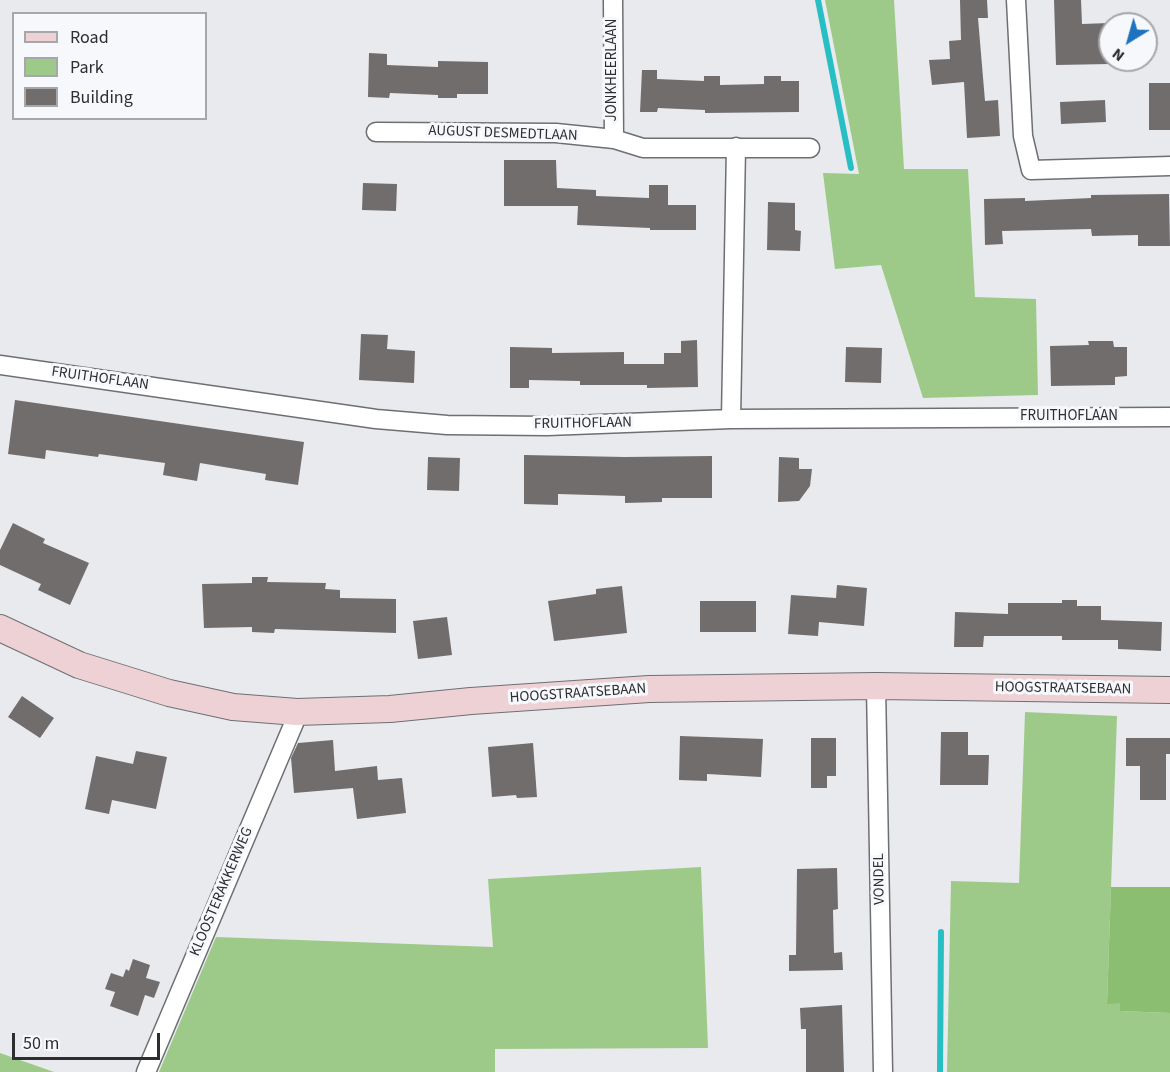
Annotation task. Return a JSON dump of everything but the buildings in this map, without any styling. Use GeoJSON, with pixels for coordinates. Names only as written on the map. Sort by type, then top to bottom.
{"type":"FeatureCollection","features":[{"type":"Feature","properties":{"kind":"main road","name":"HOOGSTRAATSEBAAN"},"geometry":{"type":"LineString","coordinates":[[0,628],[79,665],[170,693],[233,707],[297,712],[390,709],[649,689],[876,686],[1170,690]]}},
{"type":"Feature","properties":{"kind":"street","name":"JONKHEERLAAN"},"geometry":{"type":"LineString","coordinates":[[613,0],[614,140]]}},
{"type":"Feature","properties":{"kind":"street"},"geometry":{"type":"LineString","coordinates":[[1016,0],[1023,136],[1031,170],[1170,166]]}},
{"type":"Feature","properties":{"kind":"street","name":"AUGUST DESMEDTLAAN"},"geometry":{"type":"LineString","coordinates":[[376,132],[556,133],[614,140],[643,148],[810,148]]}},
{"type":"Feature","properties":{"kind":"street"},"geometry":{"type":"LineString","coordinates":[[731,419],[736,147]]}},
{"type":"Feature","properties":{"kind":"street","name":"FRUITHOFLAAN"},"geometry":{"type":"LineString","coordinates":[[0,365],[376,419],[447,424],[547,426],[731,419],[1170,417]]}},
{"type":"Feature","properties":{"kind":"street","name":"VONDEL"},"geometry":{"type":"LineString","coordinates":[[876,686],[883,1072]]}},
{"type":"Feature","properties":{"kind":"street","name":"KLOOSTERAKKERWEG"},"geometry":{"type":"LineString","coordinates":[[146,1072],[292,729],[297,712]]}},
{"type":"Feature","properties":{"kind":"green space"},"geometry":{"type":"Polygon","coordinates":[[[825,0],[894,0],[904,169],[968,169],[975,297],[1036,299],[1038,395],[923,398],[881,265],[835,269],[823,173],[859,174],[825,0]]]}},
{"type":"Feature","properties":{"kind":"green space"},"geometry":{"type":"Polygon","coordinates":[[[1025,712],[1117,716],[1107,1003],[1120,1003],[1120,1011],[1170,1013],[1170,1072],[947,1072],[951,881],[1019,883],[1025,712]]]}},
{"type":"Feature","properties":{"kind":"green space"},"geometry":{"type":"Polygon","coordinates":[[[701,867],[708,1048],[495,1049],[495,1072],[159,1072],[216,937],[493,947],[488,879],[701,867]]]}},
{"type":"Feature","properties":{"kind":"green space"},"geometry":{"type":"Polygon","coordinates":[[[1111,887],[1170,887],[1170,1013],[1120,1011],[1120,1003],[1107,1004],[1111,887]]]}},
{"type":"Feature","properties":{"kind":"green space"},"geometry":{"type":"Polygon","coordinates":[[[0,1053],[54,1072],[0,1072],[0,1053]]]}},
{"type":"Feature","properties":{"kind":"waterway"},"geometry":{"type":"LineString","coordinates":[[818,0],[851,168]]}},
{"type":"Feature","properties":{"kind":"waterway"},"geometry":{"type":"LineString","coordinates":[[940,1072],[941,932]]}}]}
